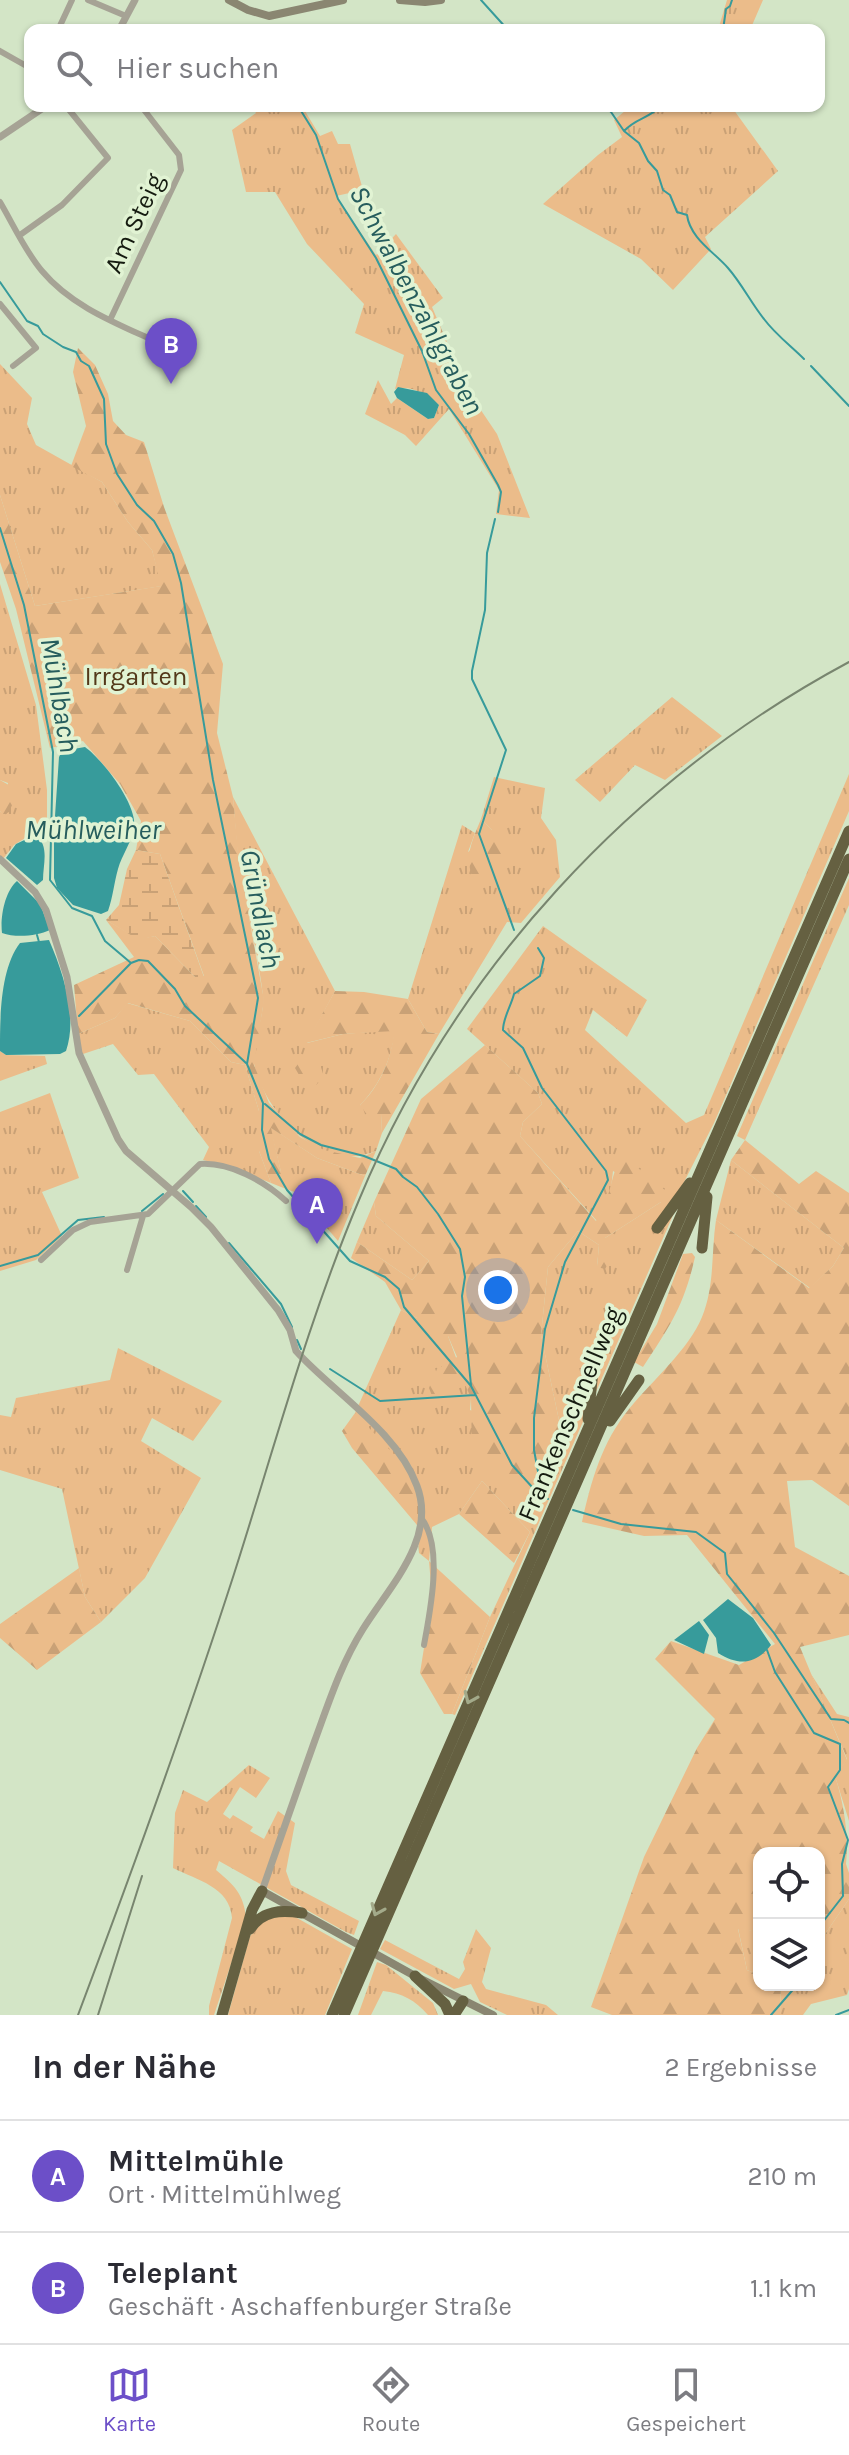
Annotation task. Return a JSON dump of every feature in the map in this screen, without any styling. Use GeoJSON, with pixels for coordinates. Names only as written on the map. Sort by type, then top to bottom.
{"type":"FeatureCollection","features":[{"type":"Feature","properties":{"kind":"highway","name":"Frankenschnellweg"},"geometry":{"type":"LineString","coordinates":[[335,2015],[710,1164],[849,831]]}},
{"type":"Feature","properties":{"kind":"highway","name":"Frankenschnellweg"},"geometry":{"type":"LineString","coordinates":[[710,1164],[849,859]]}},
{"type":"Feature","properties":{"kind":"highway"},"geometry":{"type":"LineString","coordinates":[[657,1228],[710,1164]]}},
{"type":"Feature","properties":{"kind":"highway"},"geometry":{"type":"LineString","coordinates":[[702,1248],[710,1164]]}},
{"type":"Feature","properties":{"kind":"highway"},"geometry":{"type":"LineString","coordinates":[[588,1444],[594,1361]]}},
{"type":"Feature","properties":{"kind":"highway"},"geometry":{"type":"LineString","coordinates":[[588,1444],[639,1380]]}},
{"type":"Feature","properties":{"kind":"highway"},"geometry":{"type":"LineString","coordinates":[[246,1936],[257,1919],[264,1891]]}},
{"type":"Feature","properties":{"kind":"highway"},"geometry":{"type":"LineString","coordinates":[[222,2015],[252,1910],[264,1891]]}},
{"type":"Feature","properties":{"kind":"highway"},"geometry":{"type":"LineString","coordinates":[[257,1919],[272,1912],[302,1913]]}},
{"type":"Feature","properties":{"kind":"highway"},"geometry":{"type":"LineString","coordinates":[[415,1976],[452,2015],[465,2001]]}},
{"type":"Feature","properties":{"kind":"highway"},"geometry":{"type":"LineString","coordinates":[[463,2015],[465,2001]]}},
{"type":"Feature","properties":{"kind":"main road"},"geometry":{"type":"LineString","coordinates":[[229,0],[269,16],[343,0]]}},
{"type":"Feature","properties":{"kind":"main road"},"geometry":{"type":"LineString","coordinates":[[400,0],[441,0]]}},
{"type":"Feature","properties":{"kind":"main road"},"geometry":{"type":"LineString","coordinates":[[264,1891],[415,1976],[493,2015]]}},
{"type":"Feature","properties":{"kind":"street"},"geometry":{"type":"LineString","coordinates":[[61,24],[72,0]]}},
{"type":"Feature","properties":{"kind":"street"},"geometry":{"type":"LineString","coordinates":[[88,0],[126,16]]}},
{"type":"Feature","properties":{"kind":"street"},"geometry":{"type":"LineString","coordinates":[[122,24],[135,0]]}},
{"type":"Feature","properties":{"kind":"street"},"geometry":{"type":"LineString","coordinates":[[0,51],[24,65]]}},
{"type":"Feature","properties":{"kind":"street"},"geometry":{"type":"LineString","coordinates":[[0,137],[37,112]]}},
{"type":"Feature","properties":{"kind":"street"},"geometry":{"type":"LineString","coordinates":[[20,235],[62,205],[108,158],[71,112]]}},
{"type":"Feature","properties":{"kind":"street","name":"Am Steig"},"geometry":{"type":"LineString","coordinates":[[110,320],[181,170],[179,155],[146,112]]}},
{"type":"Feature","properties":{"kind":"street"},"geometry":{"type":"LineString","coordinates":[[0,202],[41,270],[60,289],[110,320],[159,343]]}},
{"type":"Feature","properties":{"kind":"street"},"geometry":{"type":"LineString","coordinates":[[0,304],[36,348],[13,366]]}},
{"type":"Feature","properties":{"kind":"street"},"geometry":{"type":"LineString","coordinates":[[0,859],[35,892],[46,910],[67,977],[79,1053],[118,1139],[126,1151],[211,1227],[278,1310],[290,1330],[296,1351],[397,1450],[419,1490],[421,1518],[417,1540],[406,1564],[363,1628],[341,1668],[264,1891]]}},
{"type":"Feature","properties":{"kind":"street"},"geometry":{"type":"LineString","coordinates":[[41,1260],[73,1230],[90,1222],[143,1216],[173,1192],[194,1168],[208,1164],[232,1169],[260,1182],[286,1201]]}},
{"type":"Feature","properties":{"kind":"street"},"geometry":{"type":"LineString","coordinates":[[127,1270],[143,1216]]}},
{"type":"Feature","properties":{"kind":"street"},"geometry":{"type":"LineString","coordinates":[[421,1518],[427,1526],[433,1562],[432,1602],[424,1645]]}},
{"type":"Feature","properties":{"kind":"green space"},"geometry":{"type":"Polygon","coordinates":[[[727,0],[763,0],[753,24],[720,24],[727,0]]]}},
{"type":"Feature","properties":{"kind":"green space"},"geometry":{"type":"Polygon","coordinates":[[[306,112],[320,136],[332,131],[338,144],[350,144],[363,190],[336,196],[376,255],[396,234],[443,298],[432,307],[468,391],[497,434],[530,518],[496,514],[499,490],[449,409],[416,446],[405,435],[365,414],[378,380],[391,404],[397,398],[428,419],[434,418],[439,405],[418,391],[395,389],[404,355],[355,333],[364,304],[307,244],[275,192],[246,192],[232,130],[256,113],[306,112]]]}},
{"type":"Feature","properties":{"kind":"green space"},"geometry":{"type":"Polygon","coordinates":[[[624,112],[735,112],[778,171],[705,237],[711,249],[673,290],[641,259],[543,204],[622,137],[614,120],[624,112]]]}},
{"type":"Feature","properties":{"kind":"green space","name":"Irrgarten"},"geometry":{"type":"Polygon","coordinates":[[[78,348],[95,365],[108,394],[113,421],[126,435],[144,442],[164,507],[223,664],[217,733],[233,797],[239,862],[264,1000],[254,1065],[269,1103],[300,1137],[324,1150],[360,1158],[376,1151],[365,1176],[317,1158],[271,1128],[281,1172],[281,1187],[271,1183],[259,1151],[259,1111],[245,1065],[231,1062],[190,1021],[128,1003],[115,1018],[78,1034],[74,985],[134,957],[106,920],[139,939],[155,936],[195,977],[204,976],[160,854],[136,850],[141,821],[120,784],[83,741],[50,748],[16,609],[0,562],[0,495],[35,606],[161,586],[152,550],[128,522],[102,482],[71,466],[86,426],[73,372],[78,348]]]}},
{"type":"Feature","properties":{"kind":"green space"},"geometry":{"type":"Polygon","coordinates":[[[0,364],[32,398],[27,424],[36,445],[102,482],[128,522],[152,550],[162,586],[35,606],[0,495],[0,364]]]}},
{"type":"Feature","properties":{"kind":"green space"},"geometry":{"type":"Polygon","coordinates":[[[0,584],[36,705],[47,790],[47,835],[35,832],[14,845],[3,859],[0,856],[0,811],[3,814],[8,783],[0,780],[0,584]]]}},
{"type":"Feature","properties":{"kind":"green space"},"geometry":{"type":"Polygon","coordinates":[[[672,697],[722,736],[665,780],[635,765],[600,802],[575,780],[672,697]]]}},
{"type":"Feature","properties":{"kind":"green space"},"geometry":{"type":"Polygon","coordinates":[[[849,774],[849,811],[714,1123],[680,1190],[674,1213],[455,1715],[452,1714],[490,1617],[530,1532],[482,1481],[459,1514],[432,1527],[429,1561],[419,1553],[417,1525],[355,1413],[401,1310],[417,1318],[417,1336],[448,1336],[471,1398],[470,1410],[564,1444],[541,1335],[548,1267],[578,1231],[599,1245],[597,1267],[605,1238],[661,1202],[613,1171],[610,1197],[597,1221],[520,1136],[523,1122],[542,1104],[538,1093],[467,1029],[543,926],[647,1000],[627,1037],[593,1010],[585,1030],[686,1123],[704,1115],[849,774]]]}},
{"type":"Feature","properties":{"kind":"green space"},"geometry":{"type":"Polygon","coordinates":[[[494,777],[545,788],[541,818],[556,840],[560,877],[521,923],[507,922],[439,1034],[427,1032],[408,999],[462,825],[475,833],[468,852],[492,830],[481,819],[494,777]]]}},
{"type":"Feature","properties":{"kind":"green space"},"geometry":{"type":"Polygon","coordinates":[[[0,780],[14,788],[16,796],[9,812],[3,815],[0,811],[0,780]]]}},
{"type":"Feature","properties":{"kind":"green space"},"geometry":{"type":"Polygon","coordinates":[[[233,797],[335,991],[307,1043],[343,1034],[395,1030],[384,1070],[360,1105],[381,1113],[382,1133],[376,1151],[356,1156],[318,1148],[285,1121],[262,1086],[254,1060],[263,996],[239,864],[233,797]]]}},
{"type":"Feature","properties":{"kind":"green space"},"geometry":{"type":"Polygon","coordinates":[[[481,819],[492,830],[505,827],[513,848],[495,875],[473,879],[469,856],[481,819]]]}},
{"type":"Feature","properties":{"kind":"green space"},"geometry":{"type":"Polygon","coordinates":[[[136,850],[160,854],[204,977],[196,978],[155,936],[139,940],[106,920],[119,905],[127,869],[136,850]]]}},
{"type":"Feature","properties":{"kind":"green space"},"geometry":{"type":"Polygon","coordinates":[[[849,878],[849,905],[745,1140],[737,1136],[849,878]]]}},
{"type":"Feature","properties":{"kind":"green space"},"geometry":{"type":"Polygon","coordinates":[[[335,991],[408,999],[427,1032],[439,1034],[382,1133],[381,1114],[368,1116],[360,1105],[384,1071],[394,1031],[343,1034],[306,1043],[335,991]]]}},
{"type":"Feature","properties":{"kind":"green space"},"geometry":{"type":"Polygon","coordinates":[[[127,1003],[190,1021],[231,1062],[245,1065],[259,1111],[259,1151],[271,1183],[203,1160],[209,1147],[154,1074],[138,1075],[113,1044],[80,1055],[78,1034],[115,1018],[127,1003]]]}},
{"type":"Feature","properties":{"kind":"green space"},"geometry":{"type":"Polygon","coordinates":[[[485,1045],[538,1093],[542,1104],[523,1122],[520,1136],[596,1221],[622,1155],[666,1191],[661,1202],[605,1238],[616,1251],[605,1269],[597,1267],[599,1245],[578,1231],[548,1267],[541,1335],[564,1444],[543,1487],[535,1496],[494,1473],[472,1455],[471,1398],[463,1380],[449,1399],[434,1401],[429,1388],[437,1369],[457,1357],[448,1336],[417,1336],[417,1318],[401,1310],[385,1282],[351,1258],[357,1242],[412,1280],[429,1261],[376,1216],[374,1202],[421,1099],[485,1045]]]}},
{"type":"Feature","properties":{"kind":"green space"},"geometry":{"type":"Polygon","coordinates":[[[0,1051],[6,1055],[45,1056],[47,1064],[0,1081],[0,1051]]]}},
{"type":"Feature","properties":{"kind":"green space"},"geometry":{"type":"Polygon","coordinates":[[[304,1056],[320,1064],[324,1077],[316,1085],[302,1080],[295,1068],[304,1056]]]}},
{"type":"Feature","properties":{"kind":"green space"},"geometry":{"type":"Polygon","coordinates":[[[50,1093],[79,1178],[42,1192],[62,1236],[36,1260],[0,1271],[0,1112],[50,1093]]]}},
{"type":"Feature","properties":{"kind":"green space"},"geometry":{"type":"Polygon","coordinates":[[[270,1127],[317,1158],[365,1176],[338,1241],[297,1193],[281,1187],[281,1172],[270,1127]]]}},
{"type":"Feature","properties":{"kind":"green space"},"geometry":{"type":"Polygon","coordinates":[[[745,1140],[799,1184],[816,1171],[849,1193],[849,1506],[812,1480],[787,1481],[795,1547],[849,1576],[849,1635],[800,1647],[847,1760],[835,1776],[845,1820],[849,1899],[825,1934],[825,1847],[753,1847],[753,1931],[738,1929],[747,1970],[753,1972],[753,1991],[781,1991],[780,2015],[612,2015],[591,2007],[644,1857],[697,1748],[715,1719],[655,1659],[671,1641],[739,1665],[775,1644],[687,1535],[644,1536],[582,1522],[594,1477],[605,1448],[620,1422],[679,1353],[702,1317],[711,1281],[716,1220],[809,1288],[833,1266],[844,1248],[731,1160],[745,1140]]]}},
{"type":"Feature","properties":{"kind":"green space"},"geometry":{"type":"Polygon","coordinates":[[[731,1160],[844,1248],[833,1266],[810,1288],[716,1220],[731,1160]]]}},
{"type":"Feature","properties":{"kind":"green space"},"geometry":{"type":"Polygon","coordinates":[[[374,1202],[376,1216],[429,1261],[412,1280],[357,1242],[374,1202]]]}},
{"type":"Feature","properties":{"kind":"green space"},"geometry":{"type":"Polygon","coordinates":[[[692,1253],[695,1257],[681,1303],[643,1367],[634,1362],[657,1324],[683,1254],[692,1253]]]}},
{"type":"Feature","properties":{"kind":"green space"},"geometry":{"type":"Polygon","coordinates":[[[118,1348],[222,1401],[193,1441],[152,1418],[141,1441],[201,1478],[145,1578],[101,1622],[85,1597],[62,1489],[0,1470],[0,1415],[11,1417],[16,1398],[110,1380],[118,1348]]]}},
{"type":"Feature","properties":{"kind":"green space"},"geometry":{"type":"Polygon","coordinates":[[[355,1413],[404,1465],[417,1493],[417,1525],[352,1448],[342,1431],[355,1413]]]}},
{"type":"Feature","properties":{"kind":"green space"},"geometry":{"type":"Polygon","coordinates":[[[482,1481],[530,1532],[514,1563],[459,1514],[482,1481]]]}},
{"type":"Feature","properties":{"kind":"green space"},"geometry":{"type":"Polygon","coordinates":[[[429,1561],[490,1617],[452,1714],[444,1714],[420,1673],[432,1597],[429,1561]]]}},
{"type":"Feature","properties":{"kind":"green space"},"geometry":{"type":"Polygon","coordinates":[[[79,1568],[85,1597],[101,1622],[37,1670],[0,1638],[0,1624],[79,1568]]]}},
{"type":"Feature","properties":{"kind":"green space"},"geometry":{"type":"Polygon","coordinates":[[[811,1674],[837,1714],[849,1717],[849,1821],[835,1776],[847,1759],[811,1674]]]}},
{"type":"Feature","properties":{"kind":"green space"},"geometry":{"type":"Polygon","coordinates":[[[249,1765],[270,1778],[256,1798],[240,1787],[223,1814],[230,1819],[233,1815],[253,1827],[250,1831],[264,1839],[278,1811],[295,1823],[286,1871],[291,1885],[359,1921],[354,1935],[346,1932],[219,1861],[216,1870],[237,1891],[246,1919],[214,2015],[209,2015],[232,1918],[230,1907],[219,1892],[173,1868],[175,1813],[183,1790],[207,1802],[249,1765]]]}},
{"type":"Feature","properties":{"kind":"green space"},"geometry":{"type":"Polygon","coordinates":[[[849,1899],[847,1995],[811,2004],[803,2015],[780,2015],[781,1991],[825,1991],[825,1934],[849,1899]]]}},
{"type":"Feature","properties":{"kind":"green space"},"geometry":{"type":"Polygon","coordinates":[[[290,1914],[352,1949],[325,2015],[228,2015],[250,1936],[264,1920],[290,1914]]]}},
{"type":"Feature","properties":{"kind":"green space"},"geometry":{"type":"Polygon","coordinates":[[[738,1928],[753,1931],[753,1972],[747,1970],[738,1928]]]}},
{"type":"Feature","properties":{"kind":"green space"},"geometry":{"type":"Polygon","coordinates":[[[476,1929],[491,1948],[482,1982],[486,1989],[546,2005],[558,2015],[507,2015],[480,2002],[471,1984],[454,1989],[380,1949],[385,1940],[459,1979],[465,1969],[463,1962],[476,1929]]]}},
{"type":"Feature","properties":{"kind":"green space"},"geometry":{"type":"Polygon","coordinates":[[[377,1962],[386,1965],[433,2003],[438,2015],[428,2015],[408,1998],[383,1991],[371,2015],[358,2015],[377,1962]]]}},
{"type":"Feature","properties":{"kind":"water"},"geometry":{"type":"Polygon","coordinates":[[[398,387],[427,393],[439,405],[434,418],[428,419],[397,398],[394,392],[398,387]]]}},
{"type":"Feature","properties":{"kind":"water","name":"Mühlweiher"},"geometry":{"type":"Polygon","coordinates":[[[85,747],[118,784],[134,819],[133,834],[118,869],[108,911],[101,914],[73,905],[57,888],[54,878],[59,757],[62,751],[85,747]]]}},
{"type":"Feature","properties":{"kind":"water"},"geometry":{"type":"Polygon","coordinates":[[[35,835],[43,844],[45,855],[43,880],[37,885],[6,858],[16,844],[35,835]]]}},
{"type":"Feature","properties":{"kind":"water"},"geometry":{"type":"Polygon","coordinates":[[[17,881],[40,904],[50,930],[26,936],[2,933],[4,905],[17,881]]]}},
{"type":"Feature","properties":{"kind":"water"},"geometry":{"type":"Polygon","coordinates":[[[49,940],[64,980],[70,1009],[66,1051],[60,1054],[6,1055],[0,1051],[0,1024],[8,966],[20,943],[49,940]]]}},
{"type":"Feature","properties":{"kind":"water"},"geometry":{"type":"Polygon","coordinates":[[[728,1599],[753,1618],[771,1645],[753,1660],[733,1660],[718,1653],[716,1638],[703,1620],[728,1599]]]}},
{"type":"Feature","properties":{"kind":"water"},"geometry":{"type":"Polygon","coordinates":[[[699,1621],[709,1635],[704,1654],[674,1640],[699,1621]]]}},
{"type":"Feature","properties":{"kind":"waterway"},"geometry":{"type":"LineString","coordinates":[[481,0],[503,24]]}},
{"type":"Feature","properties":{"kind":"waterway"},"geometry":{"type":"LineString","coordinates":[[724,24],[726,9],[732,0]]}},
{"type":"Feature","properties":{"kind":"waterway","name":"Schwalbenzahlgraben"},"geometry":{"type":"LineString","coordinates":[[302,112],[316,135],[338,199],[376,258],[422,351],[436,390],[469,434],[498,485],[501,492],[498,512]]}},
{"type":"Feature","properties":{"kind":"waterway"},"geometry":{"type":"LineString","coordinates":[[611,112],[624,131],[639,143],[677,212],[687,215],[698,238],[733,274],[768,324],[804,359]]}},
{"type":"Feature","properties":{"kind":"waterway"},"geometry":{"type":"LineString","coordinates":[[624,131],[654,112]]}},
{"type":"Feature","properties":{"kind":"waterway","name":"Gründlach"},"geometry":{"type":"LineString","coordinates":[[0,282],[27,321],[63,347],[76,352],[81,361],[89,366],[104,399],[106,444],[117,474],[137,505],[154,521],[173,554],[181,583],[213,780],[258,998],[247,1064],[263,1103],[262,1130],[269,1159],[287,1190],[350,1261],[385,1277],[399,1289],[404,1307],[471,1386],[512,1465],[548,1499]]}},
{"type":"Feature","properties":{"kind":"waterway"},"geometry":{"type":"LineString","coordinates":[[811,366],[849,406]]}},
{"type":"Feature","properties":{"kind":"waterway","name":"Schwalbenzahlgraben"},"geometry":{"type":"LineString","coordinates":[[495,519],[487,553],[485,610],[472,679],[506,750],[479,834],[514,930]]}},
{"type":"Feature","properties":{"kind":"waterway","name":"Mühlbach"},"geometry":{"type":"LineString","coordinates":[[0,528],[24,605],[53,752],[50,880],[72,908],[92,916],[105,941],[131,963],[148,961],[175,989],[185,1006],[246,1063]]}},
{"type":"Feature","properties":{"kind":"waterway"},"geometry":{"type":"LineString","coordinates":[[37,935],[39,942]]}},
{"type":"Feature","properties":{"kind":"waterway","name":"Schwalbenzahlgraben"},"geometry":{"type":"LineString","coordinates":[[538,948],[544,958],[540,976],[514,994],[503,1030],[523,1048],[542,1088],[606,1171],[608,1180],[565,1262],[545,1329],[534,1418],[534,1450],[542,1493]]}},
{"type":"Feature","properties":{"kind":"waterway"},"geometry":{"type":"LineString","coordinates":[[79,1016],[131,963]]}},
{"type":"Feature","properties":{"kind":"waterway"},"geometry":{"type":"LineString","coordinates":[[265,1104],[300,1134],[321,1145],[364,1156],[396,1169],[417,1187],[438,1214],[460,1249],[465,1277],[462,1296],[471,1385]]}},
{"type":"Feature","properties":{"kind":"waterway"},"geometry":{"type":"LineString","coordinates":[[183,1191],[193,1202]]}},
{"type":"Feature","properties":{"kind":"waterway"},"geometry":{"type":"LineString","coordinates":[[142,1211],[163,1194]]}},
{"type":"Feature","properties":{"kind":"waterway"},"geometry":{"type":"LineString","coordinates":[[196,1206],[206,1217]]}},
{"type":"Feature","properties":{"kind":"waterway"},"geometry":{"type":"LineString","coordinates":[[0,1266],[38,1255],[78,1220],[104,1217]]}},
{"type":"Feature","properties":{"kind":"waterway"},"geometry":{"type":"LineString","coordinates":[[229,1243],[281,1304],[292,1327]]}},
{"type":"Feature","properties":{"kind":"waterway"},"geometry":{"type":"LineString","coordinates":[[297,1340],[301,1349]]}},
{"type":"Feature","properties":{"kind":"waterway"},"geometry":{"type":"LineString","coordinates":[[330,1369],[380,1401],[475,1395]]}},
{"type":"Feature","properties":{"kind":"waterway","name":"Gründlach"},"geometry":{"type":"LineString","coordinates":[[573,1510],[621,1524],[696,1532],[725,1553],[727,1574],[774,1633],[831,1719],[849,1723]]}},
{"type":"Feature","properties":{"kind":"waterway","name":"Gründlach"},"geometry":{"type":"LineString","coordinates":[[767,1650],[775,1672],[814,1733],[840,1744],[840,1770],[828,1787],[848,1840],[842,1864],[843,1896],[825,1919]]}},
{"type":"Feature","properties":{"kind":"waterway","name":"Gründlach"},"geometry":{"type":"LineString","coordinates":[[771,2015],[792,1991]]}},
{"type":"Feature","properties":{"kind":"waterway","name":"Gründlach"},"geometry":{"type":"LineString","coordinates":[[836,2015],[849,2010]]}},
{"type":"Feature","properties":{"kind":"railway"},"geometry":{"type":"LineString","coordinates":[[78,2015],[197,1685],[324,1292],[359,1200],[398,1116],[445,1036],[498,960],[558,889],[623,823],[694,763],[769,709],[849,662]]}},
{"type":"Feature","properties":{"kind":"railway"},"geometry":{"type":"LineString","coordinates":[[98,2015],[142,1876]]}},
{"type":"Feature","properties":{"kind":"place","name":"Teleplant"},"geometry":{"type":"Point","coordinates":[171,384]}},
{"type":"Feature","properties":{"kind":"place","name":"Mittelmühle"},"geometry":{"type":"Point","coordinates":[317,1244]}}]}
